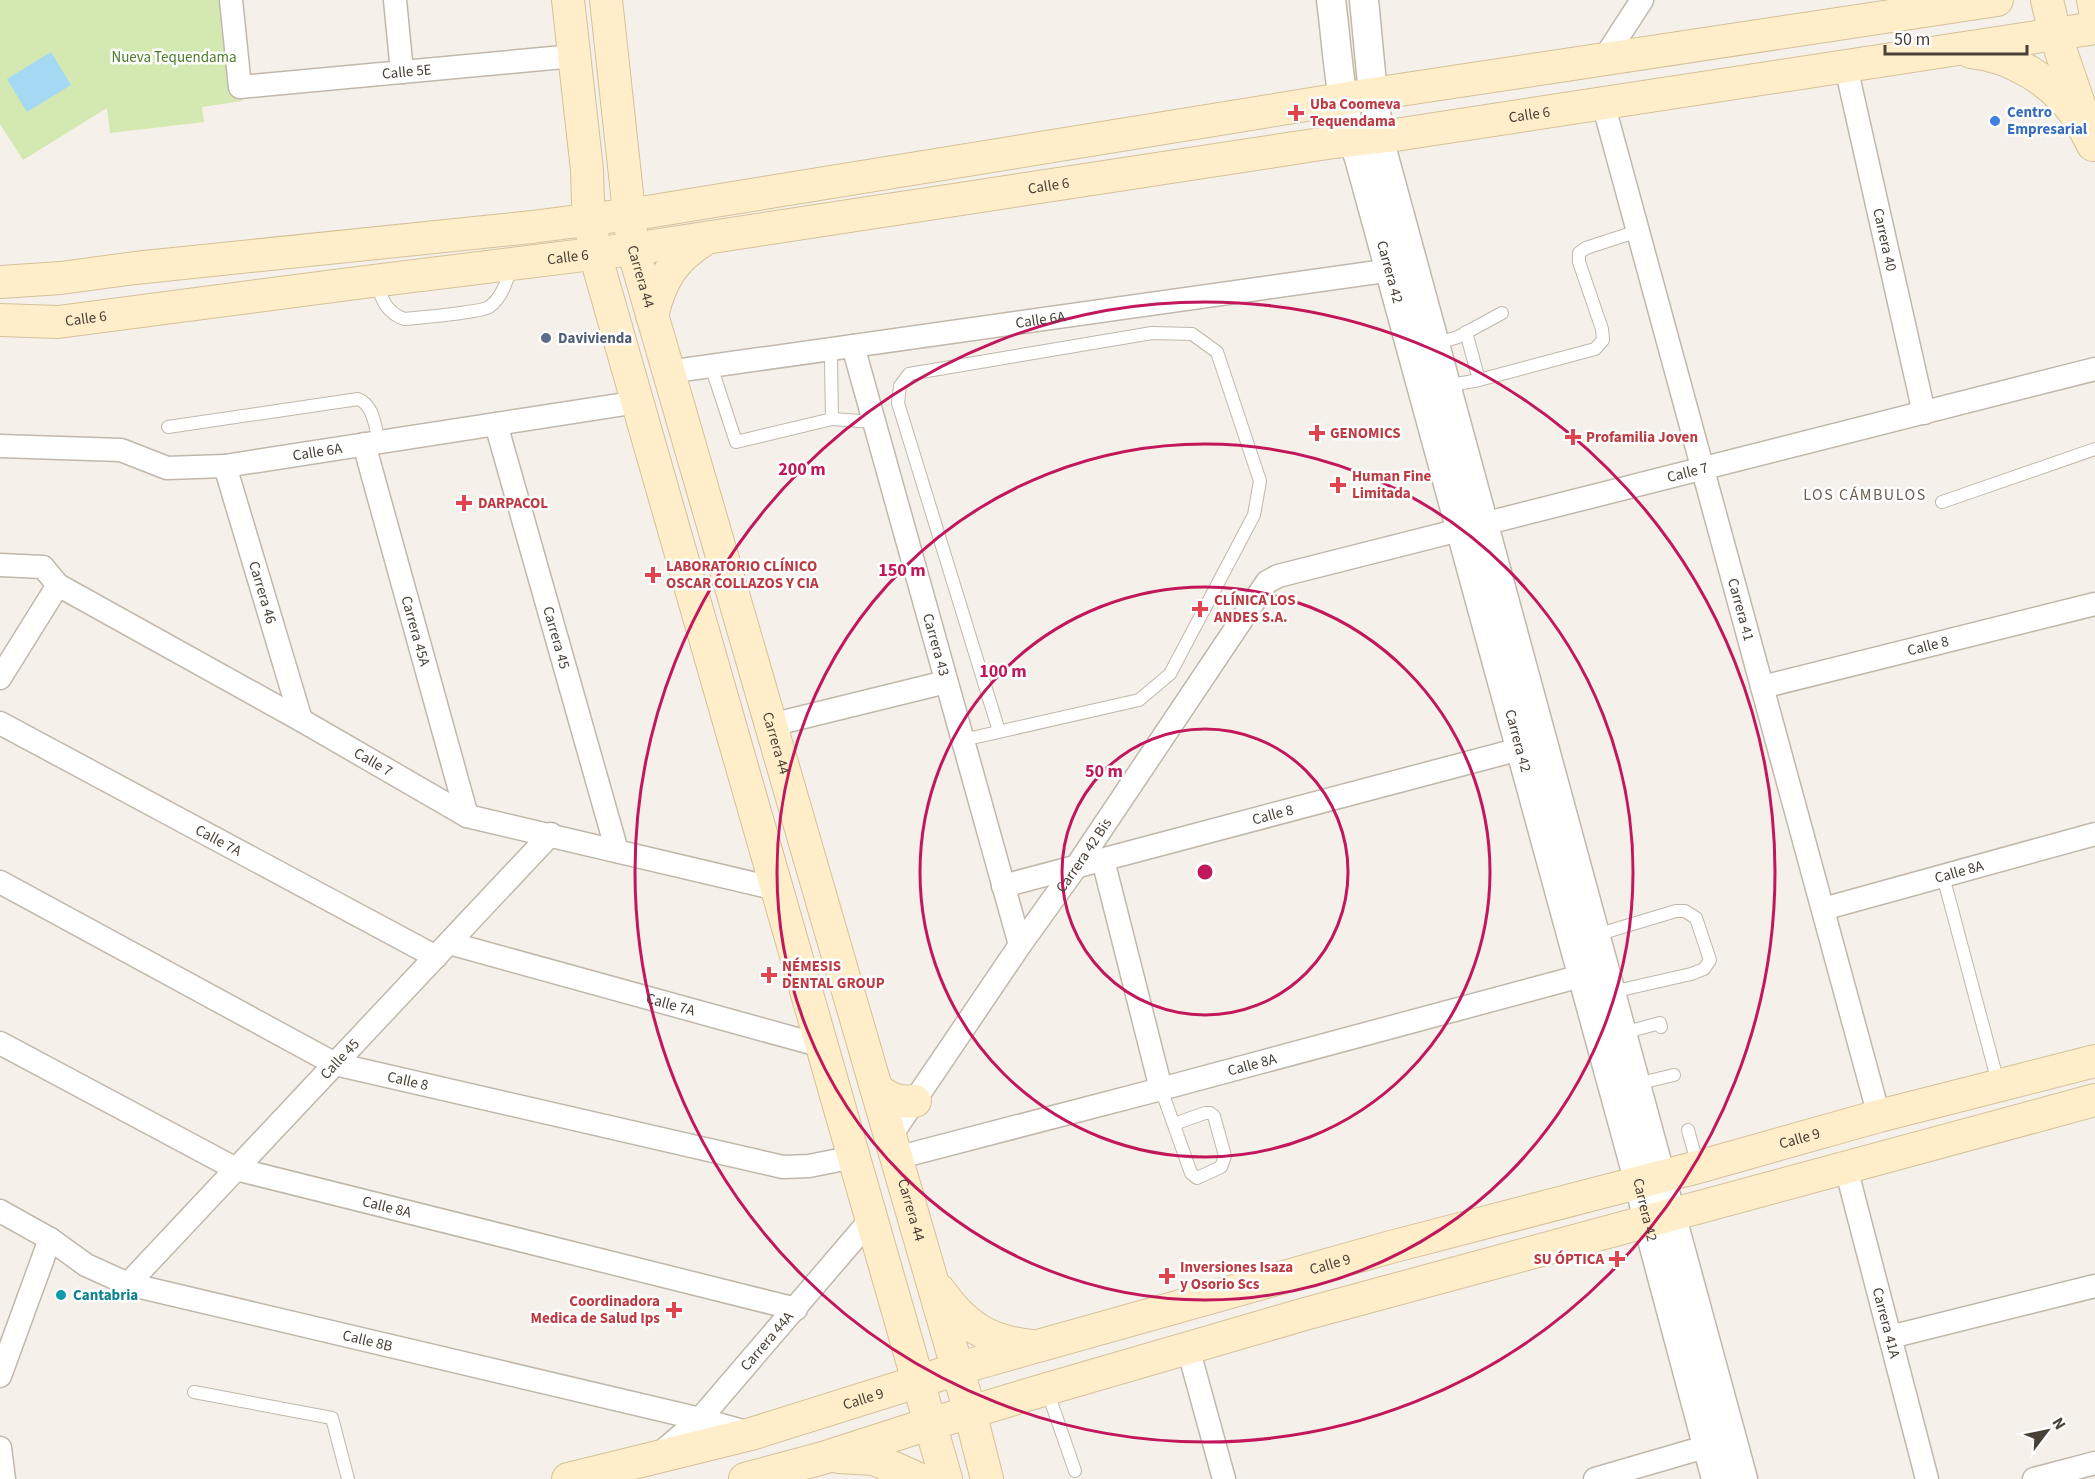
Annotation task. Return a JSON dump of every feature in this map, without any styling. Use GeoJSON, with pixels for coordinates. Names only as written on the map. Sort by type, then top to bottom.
{"type":"FeatureCollection","features":[{"type":"Feature","properties":{"kind":"main road"},"geometry":{"type":"LineString","coordinates":[[568,0],[595,254],[946,1479]]}},
{"type":"Feature","properties":{"kind":"main road","name":"Carrera 44"},"geometry":{"type":"LineString","coordinates":[[606,0],[633,249],[958,1370],[987,1479]]}},
{"type":"Feature","properties":{"kind":"main road"},"geometry":{"type":"LineString","coordinates":[[0,282],[61,278],[532,227],[659,210],[1358,97],[1997,0]]}},
{"type":"Feature","properties":{"kind":"main road"},"geometry":{"type":"LineString","coordinates":[[2047,0],[2055,34],[2094,148]]}},
{"type":"Feature","properties":{"kind":"main road"},"geometry":{"type":"LineString","coordinates":[[2093,0],[2095,10]]}},
{"type":"Feature","properties":{"kind":"main road","name":"Calle 6"},"geometry":{"type":"LineString","coordinates":[[0,320],[58,322],[633,249],[2095,28]]}},
{"type":"Feature","properties":{"kind":"main road"},"geometry":{"type":"LineString","coordinates":[[1534,70],[1614,101],[1698,45]]}},
{"type":"Feature","properties":{"kind":"main road"},"geometry":{"type":"LineString","coordinates":[[1952,50],[1978,52],[2004,59],[2028,70],[2055,91],[2077,116],[2094,148]]}},
{"type":"Feature","properties":{"kind":"main road"},"geometry":{"type":"LineString","coordinates":[[532,227],[567,200],[587,170]]}},
{"type":"Feature","properties":{"kind":"main road"},"geometry":{"type":"LineString","coordinates":[[652,316],[657,293],[668,272],[685,252],[708,237]]}},
{"type":"Feature","properties":{"kind":"main road"},"geometry":{"type":"LineString","coordinates":[[0,290],[58,322]]}},
{"type":"Feature","properties":{"kind":"main road"},"geometry":{"type":"LineString","coordinates":[[710,655],[722,662],[735,710],[740,716],[758,725],[771,725]]}},
{"type":"Feature","properties":{"kind":"main road"},"geometry":{"type":"LineString","coordinates":[[805,984],[831,934]]}},
{"type":"Feature","properties":{"kind":"main road","name":"Calle 9"},"geometry":{"type":"LineString","coordinates":[[568,1479],[751,1434],[958,1370],[1391,1247],[1650,1180],[1879,1116],[2095,1061]]}},
{"type":"Feature","properties":{"kind":"main road"},"geometry":{"type":"LineString","coordinates":[[876,1088],[884,1096],[894,1100],[915,1101]]}},
{"type":"Feature","properties":{"kind":"main road"},"geometry":{"type":"LineString","coordinates":[[745,1479],[823,1458],[931,1423],[1305,1314],[2095,1100]]}},
{"type":"Feature","properties":{"kind":"main road"},"geometry":{"type":"LineString","coordinates":[[1391,1247],[1464,1272]]}},
{"type":"Feature","properties":{"kind":"main road"},"geometry":{"type":"LineString","coordinates":[[1305,1314],[1354,1259]]}},
{"type":"Feature","properties":{"kind":"main road"},"geometry":{"type":"LineString","coordinates":[[928,1269],[952,1310],[970,1326],[991,1337],[1014,1344],[1038,1347]]}},
{"type":"Feature","properties":{"kind":"main road"},"geometry":{"type":"LineString","coordinates":[[823,1458],[848,1456],[874,1459],[919,1479]]}},
{"type":"Feature","properties":{"kind":"street","name":"Calle 5E"},"geometry":{"type":"LineString","coordinates":[[231,0],[240,87],[574,56]]}},
{"type":"Feature","properties":{"kind":"street"},"geometry":{"type":"LineString","coordinates":[[395,0],[402,72]]}},
{"type":"Feature","properties":{"kind":"street","name":"Carrera 42"},"geometry":{"type":"LineString","coordinates":[[1331,0],[1358,97],[1365,137],[1359,158],[1402,268],[1435,344],[1446,386],[1472,527]]}},
{"type":"Feature","properties":{"kind":"street","name":"Carrera 42"},"geometry":{"type":"LineString","coordinates":[[1358,97],[1364,0]]}},
{"type":"Feature","properties":{"kind":"street"},"geometry":{"type":"LineString","coordinates":[[1603,60],[1642,0]]}},
{"type":"Feature","properties":{"kind":"street","name":"Carrera 40"},"geometry":{"type":"LineString","coordinates":[[1846,67],[1924,413]]}},
{"type":"Feature","properties":{"kind":"street","name":"Carrera 41"},"geometry":{"type":"LineString","coordinates":[[1614,101],[1638,231],[1879,1116]]}},
{"type":"Feature","properties":{"kind":"street","name":"Carrera 42"},"geometry":{"type":"LineString","coordinates":[[1402,268],[1532,746],[1600,980],[1660,1219],[1720,1443],[1743,1479]]}},
{"type":"Feature","properties":{"kind":"street","name":"Calle 6A"},"geometry":{"type":"LineString","coordinates":[[668,372],[1402,268]]}},
{"type":"Feature","properties":{"kind":"street","name":"Carrera 43"},"geometry":{"type":"LineString","coordinates":[[853,346],[1020,945]]}},
{"type":"Feature","properties":{"kind":"street","name":"Calle 7"},"geometry":{"type":"LineString","coordinates":[[1278,576],[2095,369]]}},
{"type":"Feature","properties":{"kind":"street","name":"Calle 6A"},"geometry":{"type":"LineString","coordinates":[[0,446],[121,450],[167,468],[225,466],[638,402]]}},
{"type":"Feature","properties":{"kind":"street","name":"Carrera 45"},"geometry":{"type":"LineString","coordinates":[[496,424],[617,851]]}},
{"type":"Feature","properties":{"kind":"street","name":"Carrera 45A"},"geometry":{"type":"LineString","coordinates":[[371,443],[467,816]]}},
{"type":"Feature","properties":{"kind":"street","name":"Carrera 46"},"geometry":{"type":"LineString","coordinates":[[225,466],[301,720]]}},
{"type":"Feature","properties":{"kind":"street","name":"Calle 7"},"geometry":{"type":"LineString","coordinates":[[0,565],[43,567],[58,585],[301,720],[467,816],[777,889]]}},
{"type":"Feature","properties":{"kind":"street","name":"Carrera 42 Bis"},"geometry":{"type":"LineString","coordinates":[[893,1147],[915,1101],[1020,945],[1076,867],[1267,582],[1278,576]]}},
{"type":"Feature","properties":{"kind":"street"},"geometry":{"type":"LineString","coordinates":[[0,678],[58,585]]}},
{"type":"Feature","properties":{"kind":"street","name":"Calle 8"},"geometry":{"type":"LineString","coordinates":[[1762,687],[2095,604]]}},
{"type":"Feature","properties":{"kind":"street"},"geometry":{"type":"LineString","coordinates":[[771,725],[946,682]]}},
{"type":"Feature","properties":{"kind":"street","name":"Calle 7A"},"geometry":{"type":"LineString","coordinates":[[0,723],[442,950],[822,1046]]}},
{"type":"Feature","properties":{"kind":"street","name":"Carrera 42"},"geometry":{"type":"LineString","coordinates":[[1532,746],[1596,935],[1600,980],[1623,1033],[1636,1084],[1650,1180]]}},
{"type":"Feature","properties":{"kind":"street","name":"Calle 8"},"geometry":{"type":"LineString","coordinates":[[1003,886],[1532,746]]}},
{"type":"Feature","properties":{"kind":"street","name":"Calle 45"},"geometry":{"type":"LineString","coordinates":[[128,1284],[551,834]]}},
{"type":"Feature","properties":{"kind":"street","name":"Calle 8A"},"geometry":{"type":"LineString","coordinates":[[1823,909],[2095,834]]}},
{"type":"Feature","properties":{"kind":"street"},"geometry":{"type":"LineString","coordinates":[[1103,860],[1161,1089]]}},
{"type":"Feature","properties":{"kind":"street","name":"Calle 8"},"geometry":{"type":"LineString","coordinates":[[0,882],[335,1064],[783,1167],[808,1166],[854,1157]]}},
{"type":"Feature","properties":{"kind":"street","name":"Calle 8A"},"geometry":{"type":"LineString","coordinates":[[893,1147],[1161,1089],[1600,980]]}},
{"type":"Feature","properties":{"kind":"street","name":"Calle 8A"},"geometry":{"type":"LineString","coordinates":[[0,1043],[236,1169],[796,1309]]}},
{"type":"Feature","properties":{"kind":"street","name":"Carrera 41A"},"geometry":{"type":"LineString","coordinates":[[1846,1168],[1927,1479]]}},
{"type":"Feature","properties":{"kind":"street","name":"Calle 8B"},"geometry":{"type":"LineString","coordinates":[[0,1211],[50,1239],[86,1265],[128,1284],[700,1419],[751,1434]]}},
{"type":"Feature","properties":{"kind":"street","name":"Carrera 44A"},"geometry":{"type":"LineString","coordinates":[[654,1458],[700,1419],[872,1218]]}},
{"type":"Feature","properties":{"kind":"street"},"geometry":{"type":"LineString","coordinates":[[0,1376],[50,1239]]}},
{"type":"Feature","properties":{"kind":"street"},"geometry":{"type":"LineString","coordinates":[[1890,1337],[2095,1286]]}},
{"type":"Feature","properties":{"kind":"street"},"geometry":{"type":"LineString","coordinates":[[1188,1348],[1224,1479]]}},
{"type":"Feature","properties":{"kind":"street"},"geometry":{"type":"LineString","coordinates":[[1595,1479],[1720,1443]]}},
{"type":"Feature","properties":{"kind":"street","name":"Carrera 42"},"geometry":{"type":"LineString","coordinates":[[1716,1479],[1720,1443]]}},
{"type":"Feature","properties":{"kind":"street"},"geometry":{"type":"LineString","coordinates":[[0,1448],[4,1479]]}},
{"type":"Feature","properties":{"kind":"street"},"geometry":{"type":"LineString","coordinates":[[2034,1479],[2095,1463]]}},
{"type":"Feature","properties":{"kind":"lane"},"geometry":{"type":"LineString","coordinates":[[1446,386],[1479,380],[1595,349],[1603,340],[1602,329],[1579,262],[1579,253],[1586,248],[1638,231]]}},
{"type":"Feature","properties":{"kind":"lane"},"geometry":{"type":"LineString","coordinates":[[375,280],[383,304],[393,315],[404,320],[487,309],[505,286],[511,264]]}},
{"type":"Feature","properties":{"kind":"lane"},"geometry":{"type":"LineString","coordinates":[[1435,344],[1502,314]]}},
{"type":"Feature","properties":{"kind":"lane"},"geometry":{"type":"LineString","coordinates":[[1466,332],[1479,380]]}},
{"type":"Feature","properties":{"kind":"lane"},"geometry":{"type":"LineString","coordinates":[[963,740],[1139,700],[1170,674],[1254,515],[1260,481],[1217,352],[1192,334],[1152,333],[909,374],[900,386],[898,403],[999,731]]}},
{"type":"Feature","properties":{"kind":"lane"},"geometry":{"type":"LineString","coordinates":[[829,350],[832,419]]}},
{"type":"Feature","properties":{"kind":"lane"},"geometry":{"type":"LineString","coordinates":[[711,366],[736,442],[832,419],[874,422]]}},
{"type":"Feature","properties":{"kind":"lane"},"geometry":{"type":"LineString","coordinates":[[168,428],[358,399],[364,401],[369,407],[371,443]]}},
{"type":"Feature","properties":{"kind":"lane"},"geometry":{"type":"LineString","coordinates":[[1942,502],[2095,448]]}},
{"type":"Feature","properties":{"kind":"lane"},"geometry":{"type":"LineString","coordinates":[[1943,876],[1999,1086]]}},
{"type":"Feature","properties":{"kind":"lane"},"geometry":{"type":"LineString","coordinates":[[1596,935],[1676,911],[1685,911],[1696,918],[1710,960],[1704,969],[1691,974],[1600,980]]}},
{"type":"Feature","properties":{"kind":"lane"},"geometry":{"type":"LineString","coordinates":[[1623,1033],[1660,1023],[1661,1027]]}},
{"type":"Feature","properties":{"kind":"lane"},"geometry":{"type":"LineString","coordinates":[[1636,1084],[1674,1076]]}},
{"type":"Feature","properties":{"kind":"lane"},"geometry":{"type":"LineString","coordinates":[[1161,1089],[1191,1173],[1197,1178],[1221,1167],[1225,1156],[1214,1116],[1205,1113],[1174,1124]]}},
{"type":"Feature","properties":{"kind":"lane"},"geometry":{"type":"LineString","coordinates":[[1688,1130],[1698,1167]]}},
{"type":"Feature","properties":{"kind":"lane"},"geometry":{"type":"LineString","coordinates":[[1047,1389],[1075,1471]]}},
{"type":"Feature","properties":{"kind":"lane"},"geometry":{"type":"LineString","coordinates":[[194,1392],[332,1418],[348,1479]]}},
{"type":"Feature","properties":{"kind":"green space","name":"Nueva Tequendama"},"geometry":{"type":"Polygon","coordinates":[[[0,0],[231,0],[242,101],[202,107],[204,122],[110,133],[107,108],[23,160],[0,124],[0,0]]]}},
{"type":"Feature","properties":{"kind":"water"},"geometry":{"type":"Polygon","coordinates":[[[51,52],[71,85],[27,112],[7,79],[51,52]]]}},
{"type":"Feature","properties":{"kind":"place","name":"Uba Coomeva Tequendama"},"geometry":{"type":"Point","coordinates":[1296,113]}},
{"type":"Feature","properties":{"kind":"place","name":"Centro Empresarial"},"geometry":{"type":"Point","coordinates":[1995,121]}},
{"type":"Feature","properties":{"kind":"place","name":"Davivienda"},"geometry":{"type":"Point","coordinates":[546,338]}},
{"type":"Feature","properties":{"kind":"place","name":"GENOMICS"},"geometry":{"type":"Point","coordinates":[1317,433]}},
{"type":"Feature","properties":{"kind":"place","name":"Profamilia Joven"},"geometry":{"type":"Point","coordinates":[1573,437]}},
{"type":"Feature","properties":{"kind":"place","name":"Human Fine Limitada"},"geometry":{"type":"Point","coordinates":[1338,485]}},
{"type":"Feature","properties":{"kind":"place","name":"DARPACOL"},"geometry":{"type":"Point","coordinates":[464,503]}},
{"type":"Feature","properties":{"kind":"place","name":"LABORATORIO CLÍNICO OSCAR COLLAZOS Y CIA"},"geometry":{"type":"Point","coordinates":[653,575]}},
{"type":"Feature","properties":{"kind":"place","name":"CLÍNICA LOS ANDES S.A."},"geometry":{"type":"Point","coordinates":[1200,609]}},
{"type":"Feature","properties":{"kind":"place","name":"NÉMESIS DENTAL GROUP"},"geometry":{"type":"Point","coordinates":[769,975]}},
{"type":"Feature","properties":{"kind":"place","name":"SU ÓPTICA"},"geometry":{"type":"Point","coordinates":[1617,1259]}},
{"type":"Feature","properties":{"kind":"place","name":"Inversiones Isaza y Osorio Scs"},"geometry":{"type":"Point","coordinates":[1167,1276]}},
{"type":"Feature","properties":{"kind":"place","name":"Cantabria"},"geometry":{"type":"Point","coordinates":[61,1295]}},
{"type":"Feature","properties":{"kind":"place","name":"Coordinadora Medica de Salud Ips"},"geometry":{"type":"Point","coordinates":[674,1310]}},
{"type":"Feature","properties":{"kind":"district","name":"LOS CÁMBULOS"},"geometry":{"type":"Point","coordinates":[1865,495]}}]}
